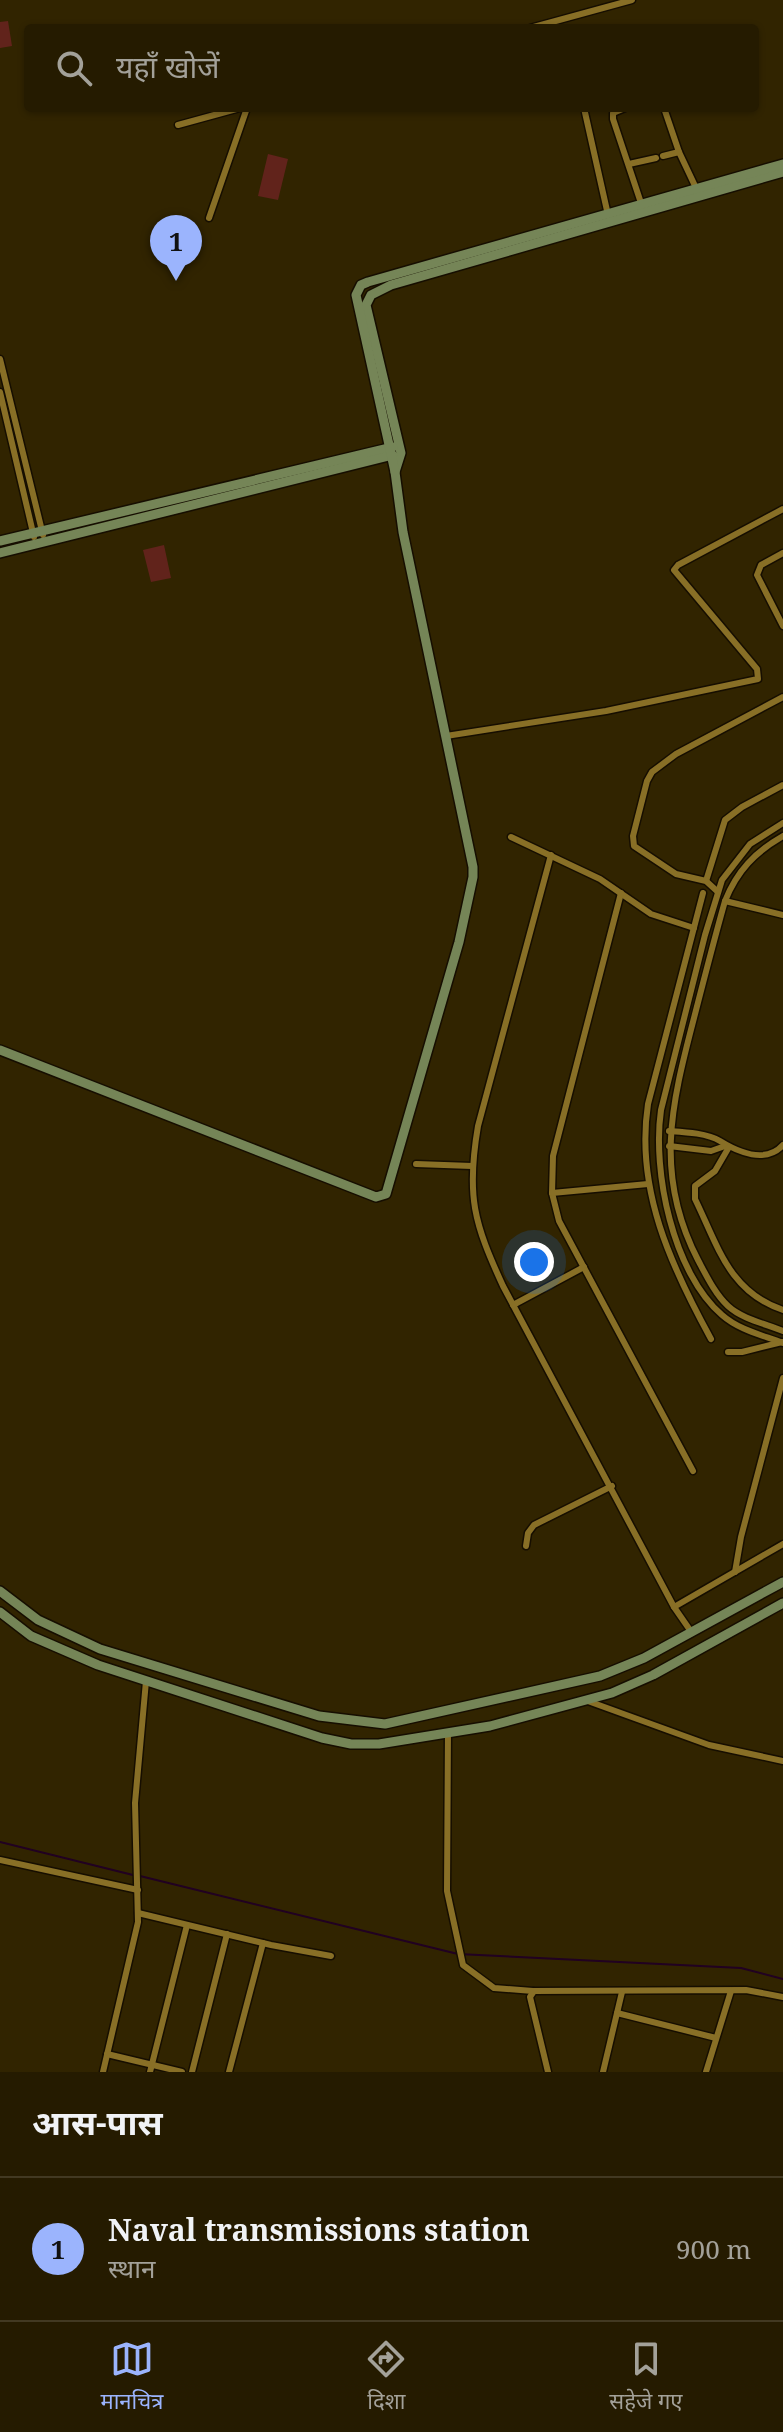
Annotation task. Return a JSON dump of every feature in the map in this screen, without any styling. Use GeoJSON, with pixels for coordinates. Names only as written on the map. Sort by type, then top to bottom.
{"type":"FeatureCollection","features":[{"type":"Feature","properties":{"kind":"street"},"geometry":{"type":"LineString","coordinates":[[558,24],[632,0]]}},
{"type":"Feature","properties":{"kind":"street"},"geometry":{"type":"LineString","coordinates":[[178,125],[225,112]]}},
{"type":"Feature","properties":{"kind":"street"},"geometry":{"type":"LineString","coordinates":[[209,218],[246,112]]}},
{"type":"Feature","properties":{"kind":"street"},"geometry":{"type":"LineString","coordinates":[[585,112],[609,217]]}},
{"type":"Feature","properties":{"kind":"street"},"geometry":{"type":"LineString","coordinates":[[615,112],[613,113],[643,208]]}},
{"type":"Feature","properties":{"kind":"street"},"geometry":{"type":"LineString","coordinates":[[665,112],[696,188]]}},
{"type":"Feature","properties":{"kind":"street"},"geometry":{"type":"LineString","coordinates":[[629,164],[679,152]]}},
{"type":"Feature","properties":{"kind":"street"},"geometry":{"type":"LineString","coordinates":[[643,208],[696,188],[783,164]]}},
{"type":"Feature","properties":{"kind":"street"},"geometry":{"type":"LineString","coordinates":[[0,1050],[376,1197],[386,1194],[459,942],[473,877],[472,860],[403,532],[395,472],[356,295],[361,285],[783,172]]}},
{"type":"Feature","properties":{"kind":"street"},"geometry":{"type":"LineString","coordinates":[[395,472],[400,449],[366,305],[371,295],[391,285],[609,217]]}},
{"type":"Feature","properties":{"kind":"street"},"geometry":{"type":"LineString","coordinates":[[0,359],[39,538]]}},
{"type":"Feature","properties":{"kind":"street"},"geometry":{"type":"LineString","coordinates":[[0,392],[39,538]]}},
{"type":"Feature","properties":{"kind":"street"},"geometry":{"type":"LineString","coordinates":[[0,553],[39,538],[400,449]]}},
{"type":"Feature","properties":{"kind":"street"},"geometry":{"type":"LineString","coordinates":[[446,736],[618,708],[758,679],[757,669],[674,570],[678,565],[783,509]]}},
{"type":"Feature","properties":{"kind":"street"},"geometry":{"type":"LineString","coordinates":[[0,541],[39,538]]}},
{"type":"Feature","properties":{"kind":"street"},"geometry":{"type":"LineString","coordinates":[[783,553],[761,565],[757,572],[779,610],[783,626]]}},
{"type":"Feature","properties":{"kind":"street"},"geometry":{"type":"LineString","coordinates":[[718,892],[706,881],[676,874],[634,846],[633,836],[647,781],[652,772],[676,754],[783,697]]}},
{"type":"Feature","properties":{"kind":"street"},"geometry":{"type":"LineString","coordinates":[[706,881],[725,820],[783,785]]}},
{"type":"Feature","properties":{"kind":"street"},"geometry":{"type":"LineString","coordinates":[[782,1342],[740,1328],[720,1314],[710,1302],[683,1256],[661,1182],[657,1136],[706,931],[722,880],[750,844],[783,823]]}},
{"type":"Feature","properties":{"kind":"street"},"geometry":{"type":"LineString","coordinates":[[783,836],[765,846],[750,860],[737,876],[725,901],[677,1082],[669,1138],[672,1181],[682,1224],[715,1290],[728,1306],[739,1313],[783,1331]]}},
{"type":"Feature","properties":{"kind":"street"},"geometry":{"type":"LineString","coordinates":[[511,837],[600,879],[651,914],[716,933]]}},
{"type":"Feature","properties":{"kind":"street"},"geometry":{"type":"LineString","coordinates":[[551,855],[478,1126],[472,1166],[474,1214],[513,1305],[674,1607],[692,1633]]}},
{"type":"Feature","properties":{"kind":"street"},"geometry":{"type":"LineString","coordinates":[[621,893],[553,1156],[552,1193],[559,1221],[693,1471]]}},
{"type":"Feature","properties":{"kind":"street"},"geometry":{"type":"LineString","coordinates":[[703,893],[648,1104],[644,1131],[648,1184],[671,1260],[711,1339]]}},
{"type":"Feature","properties":{"kind":"street"},"geometry":{"type":"LineString","coordinates":[[725,901],[783,915]]}},
{"type":"Feature","properties":{"kind":"street"},"geometry":{"type":"LineString","coordinates":[[657,1136],[711,1151],[727,1147]]}},
{"type":"Feature","properties":{"kind":"street"},"geometry":{"type":"LineString","coordinates":[[669,1138],[714,1139],[727,1147],[767,1156],[773,1155],[783,1145]]}},
{"type":"Feature","properties":{"kind":"street"},"geometry":{"type":"LineString","coordinates":[[727,1147],[715,1171],[695,1186],[695,1199],[739,1283],[760,1300],[783,1310]]}},
{"type":"Feature","properties":{"kind":"street"},"geometry":{"type":"LineString","coordinates":[[416,1164],[472,1166]]}},
{"type":"Feature","properties":{"kind":"street"},"geometry":{"type":"LineString","coordinates":[[552,1193],[672,1181]]}},
{"type":"Feature","properties":{"kind":"street"},"geometry":{"type":"LineString","coordinates":[[513,1305],[584,1267]]}},
{"type":"Feature","properties":{"kind":"street"},"geometry":{"type":"LineString","coordinates":[[728,1352],[742,1352],[782,1342]]}},
{"type":"Feature","properties":{"kind":"street"},"geometry":{"type":"LineString","coordinates":[[735,1572],[741,1537],[783,1378]]}},
{"type":"Feature","properties":{"kind":"street"},"geometry":{"type":"LineString","coordinates":[[526,1546],[528,1533],[534,1525],[612,1486]]}},
{"type":"Feature","properties":{"kind":"street"},"geometry":{"type":"LineString","coordinates":[[674,1607],[783,1544]]}},
{"type":"Feature","properties":{"kind":"street"},"geometry":{"type":"LineString","coordinates":[[0,1591],[38,1620],[100,1649],[319,1716],[385,1724],[600,1676],[644,1658],[783,1582]]}},
{"type":"Feature","properties":{"kind":"street"},"geometry":{"type":"LineString","coordinates":[[0,1612],[31,1636],[98,1665],[322,1738],[351,1744],[379,1744],[490,1726],[612,1693],[653,1675],[783,1603]]}},
{"type":"Feature","properties":{"kind":"street"},"geometry":{"type":"LineString","coordinates":[[644,1658],[653,1675]]}},
{"type":"Feature","properties":{"kind":"street"},"geometry":{"type":"LineString","coordinates":[[103,2072],[135,1941],[138,1881],[135,1803],[146,1681]]}},
{"type":"Feature","properties":{"kind":"street"},"geometry":{"type":"LineString","coordinates":[[585,1700],[709,1745],[783,1761]]}},
{"type":"Feature","properties":{"kind":"street"},"geometry":{"type":"LineString","coordinates":[[448,1732],[447,1891],[463,1965],[494,1988],[622,1992],[760,1991],[783,1997]]}},
{"type":"Feature","properties":{"kind":"street"},"geometry":{"type":"LineString","coordinates":[[0,1860],[138,1890]]}},
{"type":"Feature","properties":{"kind":"street"},"geometry":{"type":"LineString","coordinates":[[138,1913],[331,1956]]}},
{"type":"Feature","properties":{"kind":"street"},"geometry":{"type":"LineString","coordinates":[[150,2068],[187,1925]]}},
{"type":"Feature","properties":{"kind":"street"},"geometry":{"type":"LineString","coordinates":[[192,2072],[227,1934]]}},
{"type":"Feature","properties":{"kind":"street"},"geometry":{"type":"LineString","coordinates":[[229,2072],[263,1943]]}},
{"type":"Feature","properties":{"kind":"street"},"geometry":{"type":"LineString","coordinates":[[534,1991],[530,1997],[548,2072]]}},
{"type":"Feature","properties":{"kind":"street"},"geometry":{"type":"LineString","coordinates":[[706,2072],[731,1991]]}},
{"type":"Feature","properties":{"kind":"street"},"geometry":{"type":"LineString","coordinates":[[603,2072],[622,1992]]}},
{"type":"Feature","properties":{"kind":"street"},"geometry":{"type":"LineString","coordinates":[[617,2013],[716,2038]]}},
{"type":"Feature","properties":{"kind":"street"},"geometry":{"type":"LineString","coordinates":[[107,2054],[150,2068],[182,2072]]}},
{"type":"Feature","properties":{"kind":"shaded area"},"geometry":{"type":"Polygon","coordinates":[[[8,21],[12,46],[0,48],[0,22],[8,21]]]}},
{"type":"Feature","properties":{"kind":"shaded area"},"geometry":{"type":"Polygon","coordinates":[[[268,154],[288,159],[278,200],[258,196],[268,154]]]}},
{"type":"Feature","properties":{"kind":"shaded area"},"geometry":{"type":"Polygon","coordinates":[[[164,545],[171,578],[151,582],[143,550],[164,545]]]}},
{"type":"Feature","properties":{"kind":"waterway"},"geometry":{"type":"LineString","coordinates":[[0,1842],[133,1875]]}},
{"type":"Feature","properties":{"kind":"waterway"},"geometry":{"type":"LineString","coordinates":[[140,1876],[458,1954],[741,1968],[783,1979]]}},
{"type":"Feature","properties":{"kind":"place","name":"Naval transmissions station"},"geometry":{"type":"Point","coordinates":[176,281]}}]}
